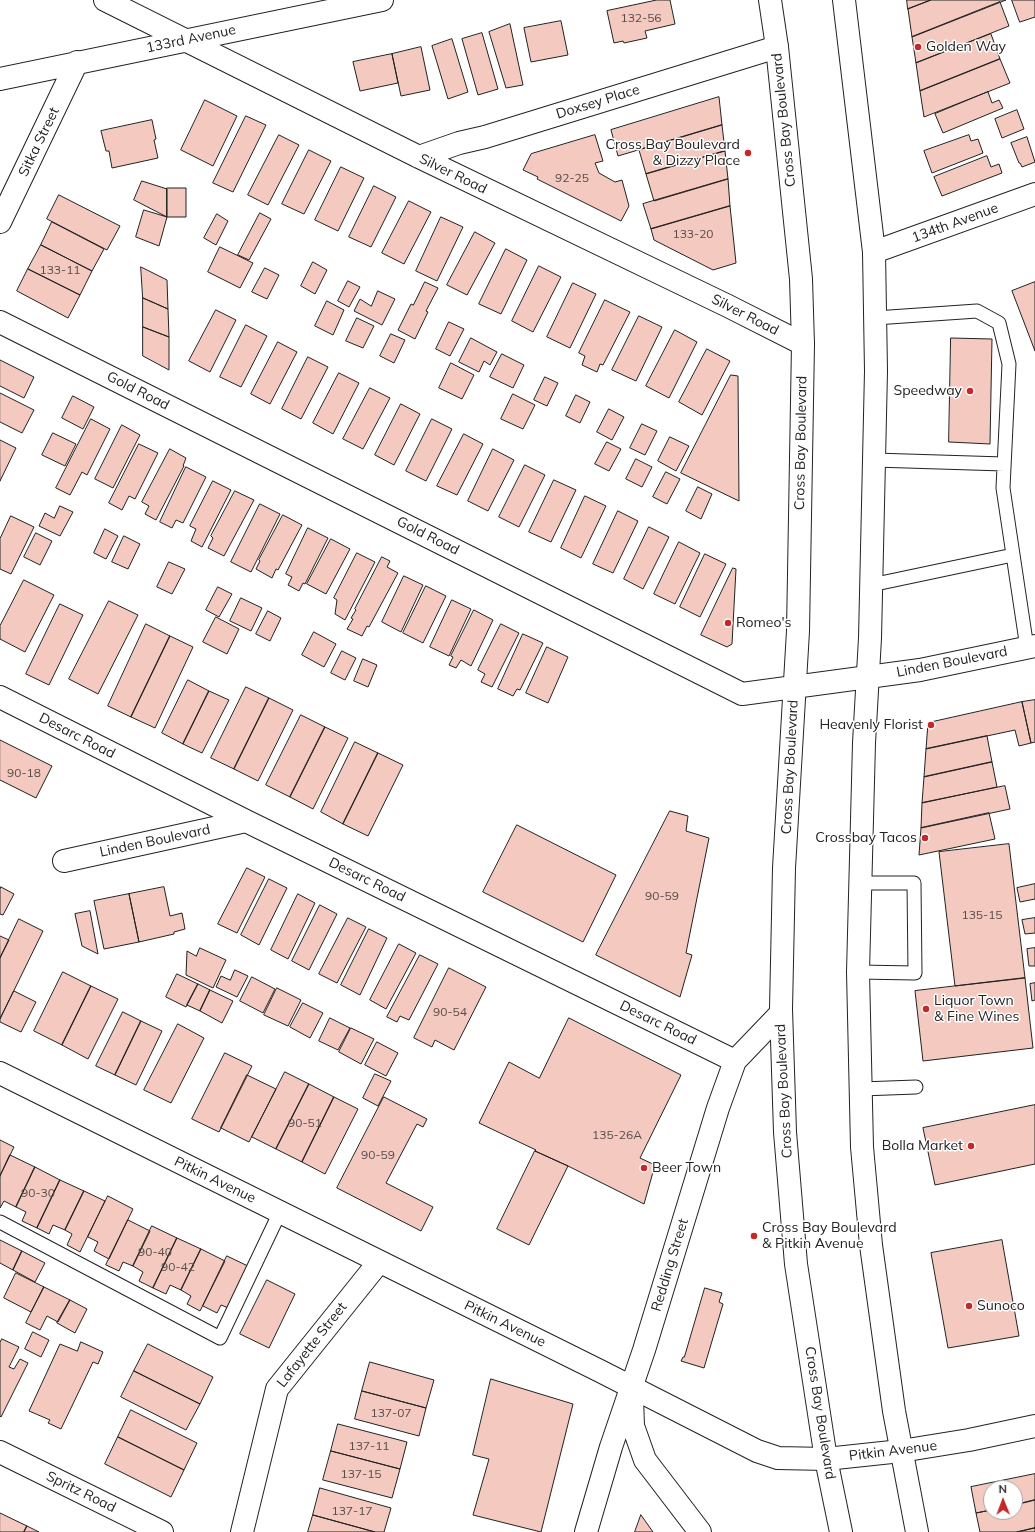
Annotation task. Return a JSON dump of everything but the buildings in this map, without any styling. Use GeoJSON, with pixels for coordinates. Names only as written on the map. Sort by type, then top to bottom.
{"type":"FeatureCollection","features":[{"type":"Feature","properties":{"kind":"street","name":"Silver Road"},"geometry":{"type":"LineString","coordinates":[[105,0],[419,157],[728,306],[803,344]]}},
{"type":"Feature","properties":{"kind":"street","name":"133rd Avenue"},"geometry":{"type":"LineString","coordinates":[[0,79],[382,0]]}},
{"type":"Feature","properties":{"kind":"street","name":"Cross Bay Boulevard"},"geometry":{"type":"LineString","coordinates":[[770,0],[777,47],[801,280],[803,344],[798,631],[784,868],[781,1013],[785,1132],[796,1264],[826,1459],[841,1532]]}},
{"type":"Feature","properties":{"kind":"street"},"geometry":{"type":"LineString","coordinates":[[844,0],[874,252],[874,460],[870,638],[864,743],[858,972],[862,1147],[871,1245],[901,1451],[917,1532]]}},
{"type":"Feature","properties":{"kind":"street","name":"Doxsey Place"},"geometry":{"type":"LineString","coordinates":[[419,157],[459,143],[485,137],[777,47]]}},
{"type":"Feature","properties":{"kind":"street","name":"Sitka Street"},"geometry":{"type":"LineString","coordinates":[[0,222],[77,62]]}},
{"type":"Feature","properties":{"kind":"street","name":"134th Avenue"},"geometry":{"type":"LineString","coordinates":[[874,252],[1035,194]]}},
{"type":"Feature","properties":{"kind":"street","name":"Gold Road"},"geometry":{"type":"LineString","coordinates":[[0,322],[742,694],[868,676]]}},
{"type":"Feature","properties":{"kind":"street","name":"Linden Boulevard"},"geometry":{"type":"LineString","coordinates":[[868,676],[920,670],[1031,647]]}},
{"type":"Feature","properties":{"kind":"street","name":"Desarc Road"},"geometry":{"type":"LineString","coordinates":[[0,697],[246,821],[735,1061]]}},
{"type":"Feature","properties":{"kind":"street","name":"Linden Boulevard"},"geometry":{"type":"LineString","coordinates":[[64,861],[246,821]]}},
{"type":"Feature","properties":{"kind":"street","name":"Redding Street"},"geometry":{"type":"LineString","coordinates":[[586,1532],[611,1447],[644,1350],[718,1108],[735,1061],[781,1013]]}},
{"type":"Feature","properties":{"kind":"street","name":"Pitkin Avenue"},"geometry":{"type":"LineString","coordinates":[[2,1079],[280,1212],[757,1451],[778,1458],[826,1459],[901,1451],[970,1440],[1035,1426]]}},
{"type":"Feature","properties":{"kind":"street","name":"Lafayette Street"},"geometry":{"type":"LineString","coordinates":[[242,1532],[277,1389],[379,1262]]}},
{"type":"Feature","properties":{"kind":"street"},"geometry":{"type":"LineString","coordinates":[[631,1387],[633,1426],[645,1460],[700,1532]]}},
{"type":"Feature","properties":{"kind":"street","name":"Spritz Road"},"geometry":{"type":"LineString","coordinates":[[0,1452],[162,1532]]}},
{"type":"Feature","properties":{"kind":"lane"},"geometry":{"type":"LineString","coordinates":[[875,318],[977,311],[999,323],[1009,364],[1003,488],[1013,555],[1031,647]]}},
{"type":"Feature","properties":{"kind":"lane"},"geometry":{"type":"LineString","coordinates":[[874,460],[1004,464]]}},
{"type":"Feature","properties":{"kind":"lane"},"geometry":{"type":"LineString","coordinates":[[871,585],[1013,555]]}},
{"type":"Feature","properties":{"kind":"lane"},"geometry":{"type":"LineString","coordinates":[[858,972],[915,973],[914,883],[861,883]]}},
{"type":"Feature","properties":{"kind":"lane"},"geometry":{"type":"LineString","coordinates":[[861,1090],[916,1087]]}},
{"type":"Feature","properties":{"kind":"lane"},"geometry":{"type":"LineString","coordinates":[[0,1222],[220,1338],[280,1212]]}},
{"type":"Feature","properties":{"kind":"place","name":"Golden Way"},"geometry":{"type":"Point","coordinates":[918,47]}},
{"type":"Feature","properties":{"kind":"place","name":"Cross Bay Boulevard & Dizzy Place"},"geometry":{"type":"Point","coordinates":[748,153]}},
{"type":"Feature","properties":{"kind":"place","name":"Speedway"},"geometry":{"type":"Point","coordinates":[970,391]}},
{"type":"Feature","properties":{"kind":"place","name":"Romeo's"},"geometry":{"type":"Point","coordinates":[728,623]}},
{"type":"Feature","properties":{"kind":"place","name":"Heavenly Florist"},"geometry":{"type":"Point","coordinates":[931,725]}},
{"type":"Feature","properties":{"kind":"place","name":"Crossbay Tacos"},"geometry":{"type":"Point","coordinates":[925,838]}},
{"type":"Feature","properties":{"kind":"place","name":"Liquor Town & Fine Wines"},"geometry":{"type":"Point","coordinates":[926,1009]}},
{"type":"Feature","properties":{"kind":"place","name":"Bolla Market"},"geometry":{"type":"Point","coordinates":[971,1146]}},
{"type":"Feature","properties":{"kind":"place","name":"Beer Town"},"geometry":{"type":"Point","coordinates":[644,1168]}},
{"type":"Feature","properties":{"kind":"place","name":"Cross Bay Boulevard & Pitkin Avenue"},"geometry":{"type":"Point","coordinates":[754,1236]}},
{"type":"Feature","properties":{"kind":"place","name":"Sunoco"},"geometry":{"type":"Point","coordinates":[969,1306]}}]}
